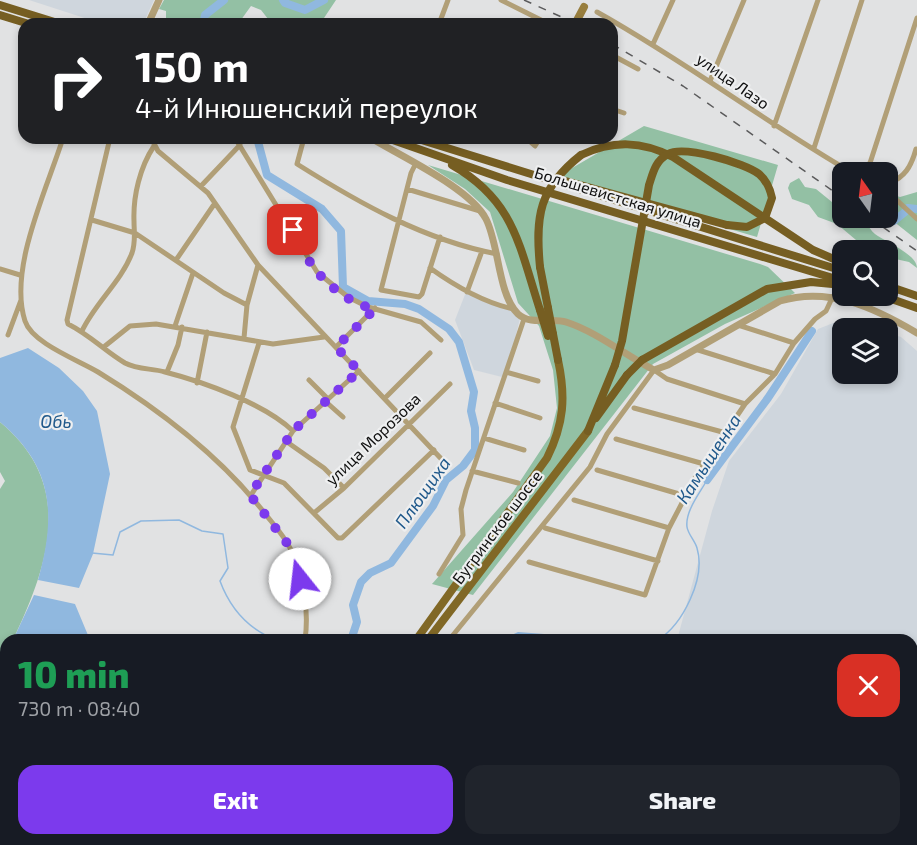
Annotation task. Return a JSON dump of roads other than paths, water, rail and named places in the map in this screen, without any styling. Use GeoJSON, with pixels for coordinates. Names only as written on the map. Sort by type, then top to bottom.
{"type":"FeatureCollection","features":[{"type":"Feature","properties":{"kind":"highway"},"geometry":{"type":"LineString","coordinates":[[0,5],[42,18]]}},
{"type":"Feature","properties":{"kind":"highway"},"geometry":{"type":"LineString","coordinates":[[0,15],[18,21]]}},
{"type":"Feature","properties":{"kind":"highway","name":"Большевистская улица"},"geometry":{"type":"LineString","coordinates":[[405,144],[507,180],[832,280]]}},
{"type":"Feature","properties":{"kind":"highway","name":"Большевистская улица"},"geometry":{"type":"LineString","coordinates":[[433,144],[774,247],[832,267]]}},
{"type":"Feature","properties":{"kind":"highway"},"geometry":{"type":"LineString","coordinates":[[544,309],[538,218],[545,195],[554,179],[581,155],[598,147],[636,144],[656,148],[813,250],[832,258]]}},
{"type":"Feature","properties":{"kind":"highway"},"geometry":{"type":"LineString","coordinates":[[482,160],[727,225],[747,227],[765,218],[772,198],[764,179],[753,170],[687,151],[673,152],[661,159],[653,170],[650,185],[624,331],[615,365],[588,431]]}},
{"type":"Feature","properties":{"kind":"highway"},"geometry":{"type":"LineString","coordinates":[[434,154],[467,173],[489,191],[505,211],[544,309],[558,360]]}},
{"type":"Feature","properties":{"kind":"highway"},"geometry":{"type":"LineString","coordinates":[[588,431],[627,375],[642,360],[767,289],[811,282],[832,283]]}},
{"type":"Feature","properties":{"kind":"highway"},"geometry":{"type":"LineString","coordinates":[[898,289],[917,296]]}},
{"type":"Feature","properties":{"kind":"highway"},"geometry":{"type":"LineString","coordinates":[[898,301],[917,308]]}},
{"type":"Feature","properties":{"kind":"main road"},"geometry":{"type":"LineString","coordinates":[[578,18],[584,7]]}},
{"type":"Feature","properties":{"kind":"main road"},"geometry":{"type":"LineString","coordinates":[[420,634],[547,458],[558,436],[564,416],[564,393],[558,360]]}},
{"type":"Feature","properties":{"kind":"main road","name":"Бугринское шоссе"},"geometry":{"type":"LineString","coordinates":[[433,634],[588,431]]}},
{"type":"Feature","properties":{"kind":"street"},"geometry":{"type":"LineString","coordinates":[[151,18],[159,0]]}},
{"type":"Feature","properties":{"kind":"street"},"geometry":{"type":"LineString","coordinates":[[441,18],[448,0]]}},
{"type":"Feature","properties":{"kind":"street"},"geometry":{"type":"LineString","coordinates":[[501,0],[537,18]]}},
{"type":"Feature","properties":{"kind":"street"},"geometry":{"type":"LineString","coordinates":[[653,44],[673,0]]}},
{"type":"Feature","properties":{"kind":"street"},"geometry":{"type":"LineString","coordinates":[[710,81],[744,0]]}},
{"type":"Feature","properties":{"kind":"street"},"geometry":{"type":"LineString","coordinates":[[774,126],[818,0]]}},
{"type":"Feature","properties":{"kind":"street"},"geometry":{"type":"LineString","coordinates":[[814,148],[862,0]]}},
{"type":"Feature","properties":{"kind":"street","name":"улица Лазо"},"geometry":{"type":"LineString","coordinates":[[597,12],[608,18]]}},
{"type":"Feature","properties":{"kind":"street"},"geometry":{"type":"LineString","coordinates":[[870,162],[917,18]]}},
{"type":"Feature","properties":{"kind":"street","name":"улица Лазо"},"geometry":{"type":"LineString","coordinates":[[618,24],[710,81],[774,126],[836,162]]}},
{"type":"Feature","properties":{"kind":"street"},"geometry":{"type":"LineString","coordinates":[[618,58],[638,69]]}},
{"type":"Feature","properties":{"kind":"street"},"geometry":{"type":"LineString","coordinates":[[618,111],[624,113]]}},
{"type":"Feature","properties":{"kind":"street"},"geometry":{"type":"LineString","coordinates":[[61,144],[20,275],[25,322],[32,334],[141,399],[207,451],[250,495],[280,533],[295,558],[305,600],[305,634]]}},
{"type":"Feature","properties":{"kind":"street"},"geometry":{"type":"LineString","coordinates":[[109,144],[67,320],[68,324],[105,346],[124,363],[167,372],[242,401],[278,416],[293,431]]}},
{"type":"Feature","properties":{"kind":"street"},"geometry":{"type":"LineString","coordinates":[[302,144],[296,160],[297,164],[398,222],[497,254]]}},
{"type":"Feature","properties":{"kind":"street"},"geometry":{"type":"LineString","coordinates":[[381,144],[460,190],[481,211],[489,225],[513,309]]}},
{"type":"Feature","properties":{"kind":"street"},"geometry":{"type":"LineString","coordinates":[[201,186],[240,145],[317,272],[348,297],[375,309],[421,322],[441,340]]}},
{"type":"Feature","properties":{"kind":"street"},"geometry":{"type":"LineString","coordinates":[[82,331],[90,315],[126,266],[135,242],[137,188],[154,146],[201,186],[258,265],[448,465]]}},
{"type":"Feature","properties":{"kind":"street"},"geometry":{"type":"LineString","coordinates":[[898,180],[911,166],[916,149]]}},
{"type":"Feature","properties":{"kind":"street"},"geometry":{"type":"LineString","coordinates":[[415,165],[381,290],[419,297],[440,237]]}},
{"type":"Feature","properties":{"kind":"street"},"geometry":{"type":"LineString","coordinates":[[407,189],[481,211]]}},
{"type":"Feature","properties":{"kind":"street"},"geometry":{"type":"LineString","coordinates":[[898,201],[917,219]]}},
{"type":"Feature","properties":{"kind":"street"},"geometry":{"type":"LineString","coordinates":[[176,260],[215,203]]}},
{"type":"Feature","properties":{"kind":"street"},"geometry":{"type":"LineString","coordinates":[[92,220],[135,233],[193,273],[247,305]]}},
{"type":"Feature","properties":{"kind":"street"},"geometry":{"type":"LineString","coordinates":[[467,292],[482,251]]}},
{"type":"Feature","properties":{"kind":"street"},"geometry":{"type":"LineString","coordinates":[[244,338],[247,305],[258,265]]}},
{"type":"Feature","properties":{"kind":"street"},"geometry":{"type":"LineString","coordinates":[[430,268],[467,292],[513,309],[524,319],[562,321],[580,327],[667,379],[745,404]]}},
{"type":"Feature","properties":{"kind":"street"},"geometry":{"type":"LineString","coordinates":[[0,269],[20,275]]}},
{"type":"Feature","properties":{"kind":"street"},"geometry":{"type":"LineString","coordinates":[[167,372],[178,345],[179,326],[193,273]]}},
{"type":"Feature","properties":{"kind":"street"},"geometry":{"type":"LineString","coordinates":[[454,634],[590,467],[608,434],[654,370],[780,301],[799,295],[832,297]]}},
{"type":"Feature","properties":{"kind":"street"},"geometry":{"type":"LineString","coordinates":[[529,562],[645,595],[669,528],[704,464],[745,404],[775,374],[794,343],[815,319],[826,311],[832,299]]}},
{"type":"Feature","properties":{"kind":"street"},"geometry":{"type":"LineString","coordinates":[[8,335],[21,300]]}},
{"type":"Feature","properties":{"kind":"street"},"geometry":{"type":"LineString","coordinates":[[860,306],[884,314],[917,333]]}},
{"type":"Feature","properties":{"kind":"street"},"geometry":{"type":"LineString","coordinates":[[336,347],[375,309]]}},
{"type":"Feature","properties":{"kind":"street"},"geometry":{"type":"LineString","coordinates":[[439,574],[463,536],[461,509],[524,319]]}},
{"type":"Feature","properties":{"kind":"street"},"geometry":{"type":"LineString","coordinates":[[4,324],[11,326]]}},
{"type":"Feature","properties":{"kind":"street"},"geometry":{"type":"LineString","coordinates":[[738,325],[794,343]]}},
{"type":"Feature","properties":{"kind":"street"},"geometry":{"type":"LineString","coordinates":[[105,346],[130,326],[179,326],[259,343],[288,344],[324,337]]}},
{"type":"Feature","properties":{"kind":"street"},"geometry":{"type":"LineString","coordinates":[[197,383],[207,332]]}},
{"type":"Feature","properties":{"kind":"street"},"geometry":{"type":"LineString","coordinates":[[259,343],[234,433],[250,470],[284,483],[329,531],[342,538],[434,450]]}},
{"type":"Feature","properties":{"kind":"street"},"geometry":{"type":"LineString","coordinates":[[695,349],[775,374]]}},
{"type":"Feature","properties":{"kind":"street"},"geometry":{"type":"LineString","coordinates":[[385,398],[430,353]]}},
{"type":"Feature","properties":{"kind":"street"},"geometry":{"type":"LineString","coordinates":[[250,495],[293,431],[359,371]]}},
{"type":"Feature","properties":{"kind":"street"},"geometry":{"type":"LineString","coordinates":[[506,372],[538,381]]}},
{"type":"Feature","properties":{"kind":"street"},"geometry":{"type":"LineString","coordinates":[[309,380],[343,417]]}},
{"type":"Feature","properties":{"kind":"street","name":"улица Морозова"},"geometry":{"type":"LineString","coordinates":[[314,513],[344,488],[450,384]]}},
{"type":"Feature","properties":{"kind":"street"},"geometry":{"type":"LineString","coordinates":[[495,403],[540,418]]}},
{"type":"Feature","properties":{"kind":"street"},"geometry":{"type":"LineString","coordinates":[[634,408],[726,433]]}},
{"type":"Feature","properties":{"kind":"street"},"geometry":{"type":"LineString","coordinates":[[484,438],[524,450]]}},
{"type":"Feature","properties":{"kind":"street"},"geometry":{"type":"LineString","coordinates":[[616,439],[704,464]]}},
{"type":"Feature","properties":{"kind":"street"},"geometry":{"type":"LineString","coordinates":[[287,442],[324,468],[344,488]]}},
{"type":"Feature","properties":{"kind":"street"},"geometry":{"type":"LineString","coordinates":[[597,470],[686,496]]}},
{"type":"Feature","properties":{"kind":"street"},"geometry":{"type":"LineString","coordinates":[[472,471],[518,483]]}},
{"type":"Feature","properties":{"kind":"street"},"geometry":{"type":"LineString","coordinates":[[574,500],[669,528]]}},
{"type":"Feature","properties":{"kind":"street"},"geometry":{"type":"LineString","coordinates":[[545,528],[658,561]]}},
{"type":"Feature","properties":{"kind":"water","name":"Обь"},"geometry":{"type":"Polygon","coordinates":[[[28,348],[59,368],[83,391],[97,411],[110,474],[93,554],[79,588],[38,580],[47,535],[46,494],[31,457],[18,439],[0,422],[0,358],[28,348]]]}},
{"type":"Feature","properties":{"kind":"water"},"geometry":{"type":"Polygon","coordinates":[[[34,595],[75,604],[88,634],[16,634],[34,595]]]}},
{"type":"Feature","properties":{"kind":"water"},"geometry":{"type":"Polygon","coordinates":[[[518,632],[544,634],[514,634],[518,632]]]}},
{"type":"Feature","properties":{"kind":"waterway","name":"Плющиха"},"geometry":{"type":"LineString","coordinates":[[204,18],[224,0]]}},
{"type":"Feature","properties":{"kind":"waterway","name":"Плющиха"},"geometry":{"type":"LineString","coordinates":[[283,0],[285,3],[305,10],[324,0]]}},
{"type":"Feature","properties":{"kind":"waterway","name":"Плющиха"},"geometry":{"type":"LineString","coordinates":[[259,144],[267,175],[322,209],[341,231],[343,287],[368,301],[405,304],[419,309],[449,329],[459,342],[474,392],[471,411],[475,428],[475,450],[463,466],[446,480],[433,506],[391,563],[370,573],[361,582],[353,605],[357,622],[353,634]]}},
{"type":"Feature","properties":{"kind":"waterway","name":"Камышенка"},"geometry":{"type":"LineString","coordinates":[[908,208],[917,209]]}},
{"type":"Feature","properties":{"kind":"waterway","name":"Камышенка"},"geometry":{"type":"LineString","coordinates":[[898,218],[905,212]]}},
{"type":"Feature","properties":{"kind":"waterway","name":"Камышенка"},"geometry":{"type":"LineString","coordinates":[[707,480],[768,398],[812,331]]}},
{"type":"Feature","properties":{"kind":"waterway","name":"Камышенка"},"geometry":{"type":"LineString","coordinates":[[666,634],[684,612],[695,586],[699,560],[687,521],[697,496],[707,480]]}},
{"type":"Feature","properties":{"kind":"waterway","name":"Плющиха"},"geometry":{"type":"LineString","coordinates":[[92,553],[113,555],[120,532],[141,521],[179,520],[202,531],[223,534],[228,568],[220,581],[224,591],[241,616],[264,634]]}},
{"type":"Feature","properties":{"kind":"railway"},"geometry":{"type":"LineString","coordinates":[[524,0],[564,18]]}},
{"type":"Feature","properties":{"kind":"railway"},"geometry":{"type":"LineString","coordinates":[[618,48],[683,86],[832,190]]}},
{"type":"Feature","properties":{"kind":"railway"},"geometry":{"type":"LineString","coordinates":[[884,228],[917,251]]}}]}
